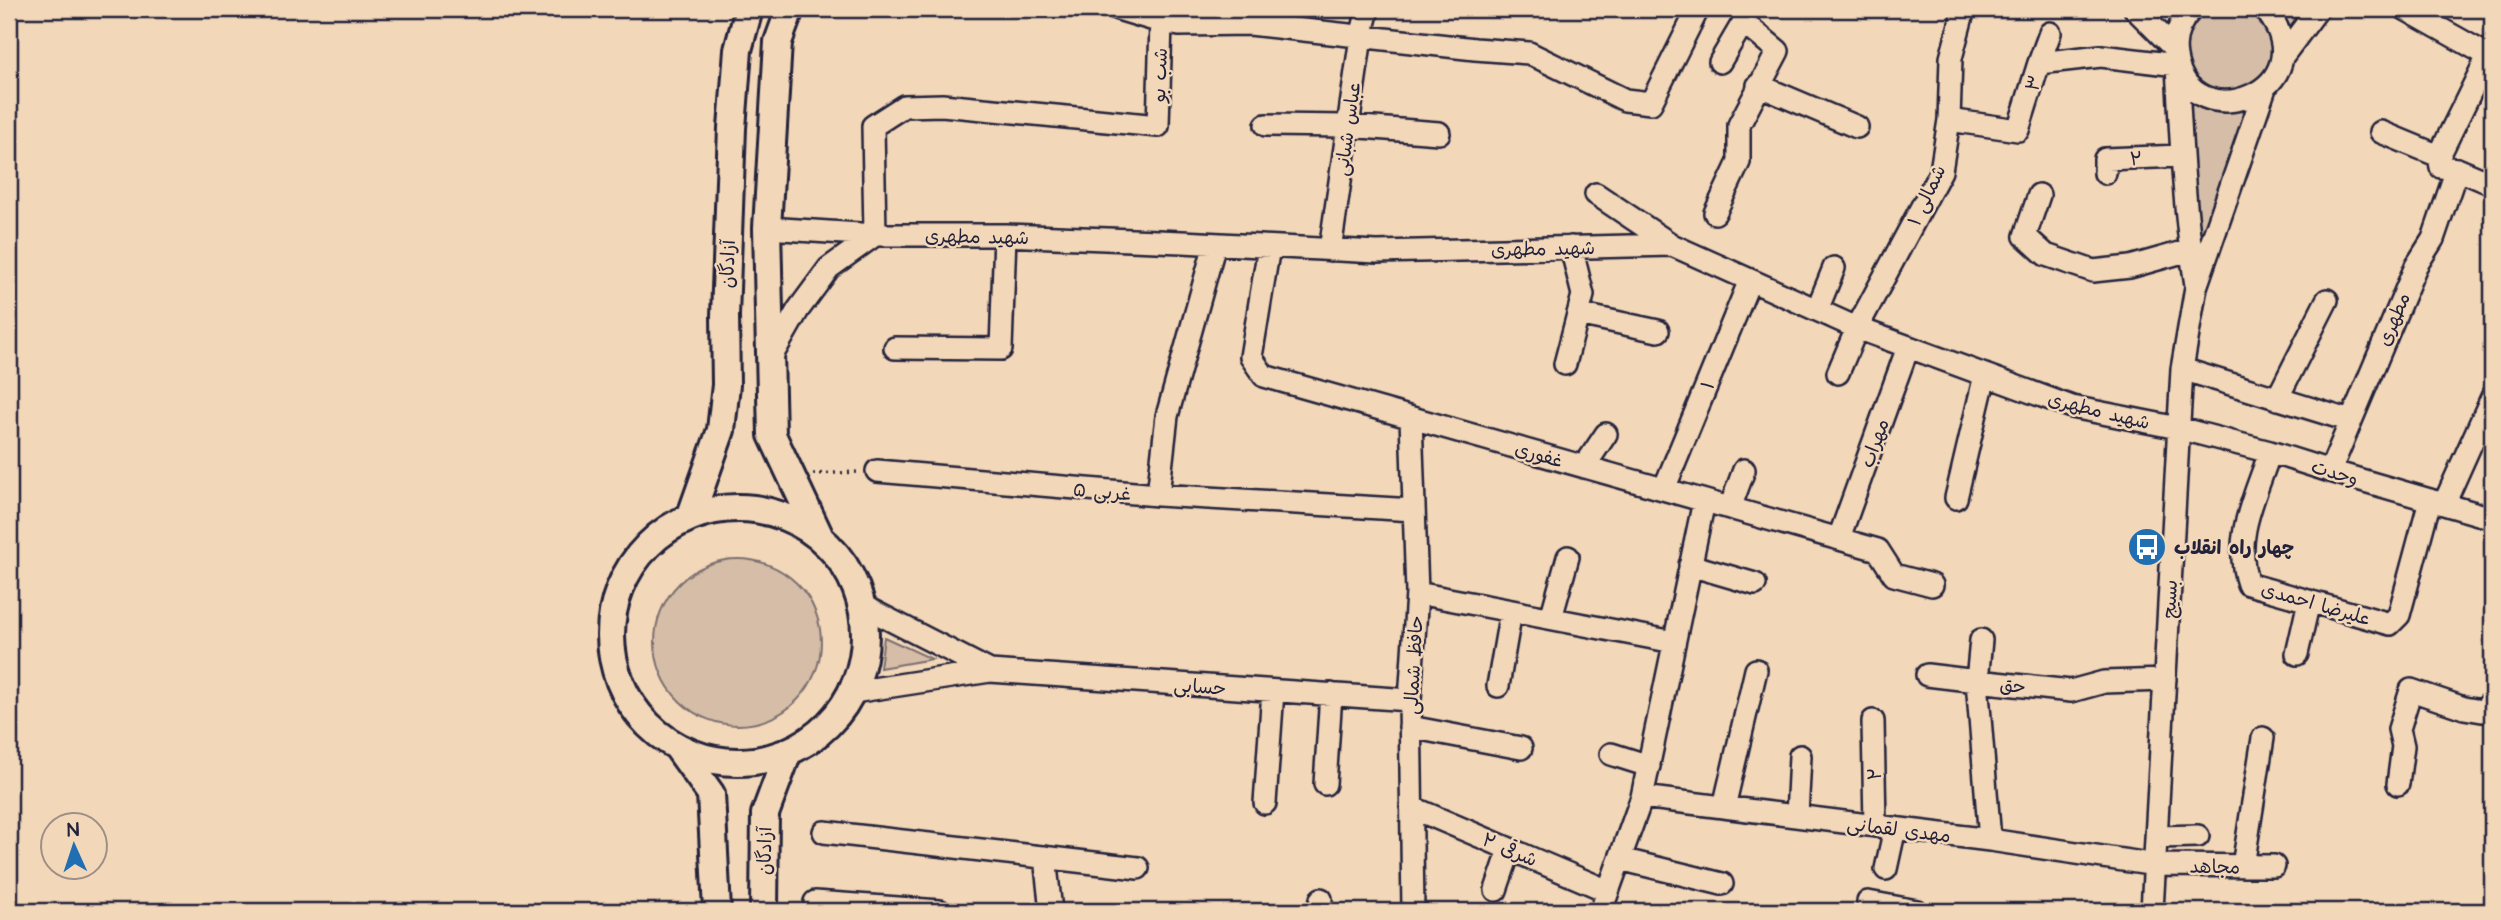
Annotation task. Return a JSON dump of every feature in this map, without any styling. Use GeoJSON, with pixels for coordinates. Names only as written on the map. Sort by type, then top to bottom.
{"type":"FeatureCollection","features":[{"type":"Feature","properties":{"kind":"main road","name":"آزادگان"},"geometry":{"type":"LineString","coordinates":[[691,515],[721,429],[726,385],[725,316],[732,128],[738,50],[749,9]]}},
{"type":"Feature","properties":{"kind":"main road"},"geometry":{"type":"LineString","coordinates":[[678,748],[714,760],[752,762],[788,752],[814,738],[836,717],[853,692],[865,650],[863,606],[847,567],[818,535],[772,435],[767,228],[778,42],[790,9]]}},
{"type":"Feature","properties":{"kind":"main road"},"geometry":{"type":"LineString","coordinates":[[716,911],[711,794],[678,748],[645,723],[621,689],[609,649],[612,607],[627,568],[655,536],[691,515],[735,506],[779,513],[818,535]]}},
{"type":"Feature","properties":{"kind":"main road","name":"آزادگان"},"geometry":{"type":"LineString","coordinates":[[764,911],[765,814],[788,752]]}},
{"type":"Feature","properties":{"kind":"street"},"geometry":{"type":"LineString","coordinates":[[1118,9],[1173,19]]}},
{"type":"Feature","properties":{"kind":"street","name":"عباس شبانی"},"geometry":{"type":"LineString","coordinates":[[1330,250],[1361,37],[1368,9]]}},
{"type":"Feature","properties":{"kind":"street","name":"شب بو"},"geometry":{"type":"LineString","coordinates":[[875,235],[873,126],[904,106],[942,105],[1158,126],[1173,19],[1250,24],[1268,17],[1361,37],[1475,50],[1529,53],[1625,100],[1651,103],[1698,9]]}},
{"type":"Feature","properties":{"kind":"street","name":"۱ شمالی"},"geometry":{"type":"LineString","coordinates":[[1838,373],[1857,328],[1941,171],[1949,120],[1951,58],[1964,9]]}},
{"type":"Feature","properties":{"kind":"street"},"geometry":{"type":"LineString","coordinates":[[2135,9],[2176,57],[2185,81],[2198,93],[2215,100],[2232,102],[2250,98],[2265,88]]}},
{"type":"Feature","properties":{"kind":"street"},"geometry":{"type":"LineString","coordinates":[[2176,57],[2177,31],[2185,15],[2192,9]]}},
{"type":"Feature","properties":{"kind":"street"},"geometry":{"type":"LineString","coordinates":[[2265,9],[2276,22],[2282,39],[2282,57]]}},
{"type":"Feature","properties":{"kind":"street","name":"بسیج"},"geometry":{"type":"LineString","coordinates":[[2152,911],[2182,369],[2196,287],[2265,88],[2276,74],[2282,57],[2318,9]]}},
{"type":"Feature","properties":{"kind":"street"},"geometry":{"type":"LineString","coordinates":[[2405,9],[2489,61]]}},
{"type":"Feature","properties":{"kind":"street"},"geometry":{"type":"LineString","coordinates":[[1715,212],[1739,162],[1738,125],[1778,51],[1747,15],[1720,62]]}},
{"type":"Feature","properties":{"kind":"street"},"geometry":{"type":"LineString","coordinates":[[2039,63],[2050,33]]}},
{"type":"Feature","properties":{"kind":"street","name":"۳"},"geometry":{"type":"LineString","coordinates":[[1949,120],[2018,130],[2039,63],[2101,56],[2176,57]]}},
{"type":"Feature","properties":{"kind":"street","name":"بسیج"},"geometry":{"type":"LineString","coordinates":[[2176,57],[2181,156],[2196,287]]}},
{"type":"Feature","properties":{"kind":"street","name":"مطهری"},"geometry":{"type":"LineString","coordinates":[[2330,471],[2416,265],[2433,239],[2448,163],[2489,61]]}},
{"type":"Feature","properties":{"kind":"street"},"geometry":{"type":"LineString","coordinates":[[1758,85],[1857,127]]}},
{"type":"Feature","properties":{"kind":"street"},"geometry":{"type":"LineString","coordinates":[[1266,125],[1348,126],[1439,133]]}},
{"type":"Feature","properties":{"kind":"street"},"geometry":{"type":"LineString","coordinates":[[2381,132],[2492,184]]}},
{"type":"Feature","properties":{"kind":"street","name":"۲"},"geometry":{"type":"LineString","coordinates":[[2105,173],[2105,159],[2181,156]]}},
{"type":"Feature","properties":{"kind":"street"},"geometry":{"type":"LineString","coordinates":[[1596,194],[1672,245]]}},
{"type":"Feature","properties":{"kind":"street"},"geometry":{"type":"LineString","coordinates":[[2039,195],[2025,236],[2046,255],[2093,271],[2130,267],[2190,250]]}},
{"type":"Feature","properties":{"kind":"street","name":"شهید مطهری"},"geometry":{"type":"LineString","coordinates":[[767,228],[875,235],[1004,235],[1377,252],[1672,245],[1857,328],[2072,407],[2178,428]]}},
{"type":"Feature","properties":{"kind":"street"},"geometry":{"type":"LineString","coordinates":[[771,359],[798,310],[829,268],[875,235]]}},
{"type":"Feature","properties":{"kind":"street"},"geometry":{"type":"LineString","coordinates":[[895,348],[1001,349],[1004,235]]}},
{"type":"Feature","properties":{"kind":"street"},"geometry":{"type":"LineString","coordinates":[[1158,495],[1167,416],[1215,244]]}},
{"type":"Feature","properties":{"kind":"street","name":"غفوری"},"geometry":{"type":"LineString","coordinates":[[1269,247],[1251,357],[1264,376],[1878,550],[1894,575],[1932,585]]}},
{"type":"Feature","properties":{"kind":"street"},"geometry":{"type":"LineString","coordinates":[[1565,364],[1583,295],[1571,247]]}},
{"type":"Feature","properties":{"kind":"street"},"geometry":{"type":"LineString","coordinates":[[1817,310],[1834,268]]}},
{"type":"Feature","properties":{"kind":"street","name":"۱"},"geometry":{"type":"LineString","coordinates":[[1664,489],[1751,280]]}},
{"type":"Feature","properties":{"kind":"street"},"geometry":{"type":"LineString","coordinates":[[2277,398],[2327,300]]}},
{"type":"Feature","properties":{"kind":"street"},"geometry":{"type":"LineString","coordinates":[[1578,314],[1658,331]]}},
{"type":"Feature","properties":{"kind":"street","name":"مهراب"},"geometry":{"type":"LineString","coordinates":[[1839,538],[1908,347]]}},
{"type":"Feature","properties":{"kind":"street"},"geometry":{"type":"LineString","coordinates":[[2182,369],[2351,421]]}},
{"type":"Feature","properties":{"kind":"street"},"geometry":{"type":"LineString","coordinates":[[1956,498],[1985,375]]}},
{"type":"Feature","properties":{"kind":"street"},"geometry":{"type":"LineString","coordinates":[[2437,502],[2492,397]]}},
{"type":"Feature","properties":{"kind":"street","name":"حافظ شمالی"},"geometry":{"type":"LineString","coordinates":[[1411,418],[1417,593],[1410,700],[1413,911]]}},
{"type":"Feature","properties":{"kind":"street","name":"وحدت"},"geometry":{"type":"LineString","coordinates":[[2178,428],[2270,452],[2492,518]]}},
{"type":"Feature","properties":{"kind":"street"},"geometry":{"type":"LineString","coordinates":[[1584,467],[1606,434]]}},
{"type":"Feature","properties":{"kind":"street","name":"علیرضا احمدی"},"geometry":{"type":"LineString","coordinates":[[2270,452],[2242,537],[2241,565],[2248,584],[2390,624],[2399,615],[2437,502]]}},
{"type":"Feature","properties":{"kind":"street"},"geometry":{"type":"LineString","coordinates":[[1730,508],[1744,470]]}},
{"type":"Feature","properties":{"kind":"street","name":"۵ غربی"},"geometry":{"type":"LineString","coordinates":[[877,471],[1158,495],[1414,510]]}},
{"type":"Feature","properties":{"kind":"street"},"geometry":{"type":"LineString","coordinates":[[1604,901],[1642,797],[1650,765],[1704,500]]}},
{"type":"Feature","properties":{"kind":"street"},"geometry":{"type":"LineString","coordinates":[[1551,618],[1569,557]]}},
{"type":"Feature","properties":{"kind":"street"},"geometry":{"type":"LineString","coordinates":[[1690,565],[1755,584]]}},
{"type":"Feature","properties":{"kind":"street"},"geometry":{"type":"LineString","coordinates":[[1417,593],[1675,642]]}},
{"type":"Feature","properties":{"kind":"street"},"geometry":{"type":"LineString","coordinates":[[2297,654],[2309,601]]}},
{"type":"Feature","properties":{"kind":"street","name":"حسابی"},"geometry":{"type":"LineString","coordinates":[[863,606],[990,671]]}},
{"type":"Feature","properties":{"kind":"street"},"geometry":{"type":"LineString","coordinates":[[1498,686],[1511,611]]}},
{"type":"Feature","properties":{"kind":"street"},"geometry":{"type":"LineString","coordinates":[[1927,676],[1977,681],[1981,640]]}},
{"type":"Feature","properties":{"kind":"street"},"geometry":{"type":"LineString","coordinates":[[1724,807],[1756,670]]}},
{"type":"Feature","properties":{"kind":"street","name":"حسابی"},"geometry":{"type":"LineString","coordinates":[[853,692],[990,671],[1410,700]]}},
{"type":"Feature","properties":{"kind":"street","name":"حق"},"geometry":{"type":"LineString","coordinates":[[1990,840],[1977,681],[2071,691],[2104,682],[2165,680]]}},
{"type":"Feature","properties":{"kind":"street"},"geometry":{"type":"LineString","coordinates":[[2398,784],[2403,746],[2399,729],[2411,690],[2464,708],[2482,711],[2492,702]]}},
{"type":"Feature","properties":{"kind":"street"},"geometry":{"type":"LineString","coordinates":[[1265,803],[1273,691]]}},
{"type":"Feature","properties":{"kind":"street"},"geometry":{"type":"LineString","coordinates":[[1325,784],[1331,694]]}},
{"type":"Feature","properties":{"kind":"street","name":"۲"},"geometry":{"type":"LineString","coordinates":[[1874,721],[1885,827],[1886,869]]}},
{"type":"Feature","properties":{"kind":"street"},"geometry":{"type":"LineString","coordinates":[[1410,727],[1521,748]]}},
{"type":"Feature","properties":{"kind":"street"},"geometry":{"type":"LineString","coordinates":[[2244,866],[2263,738]]}},
{"type":"Feature","properties":{"kind":"street"},"geometry":{"type":"LineString","coordinates":[[1611,754],[1650,765]]}},
{"type":"Feature","properties":{"kind":"street"},"geometry":{"type":"LineString","coordinates":[[1797,816],[1800,756]]}},
{"type":"Feature","properties":{"kind":"street","name":"مهدی لقمانی"},"geometry":{"type":"LineString","coordinates":[[1642,797],[1990,840],[2155,865]]}},
{"type":"Feature","properties":{"kind":"street","name":"۲ شرقی"},"geometry":{"type":"LineString","coordinates":[[1411,807],[1510,849],[1604,901]]}},
{"type":"Feature","properties":{"kind":"street"},"geometry":{"type":"LineString","coordinates":[[824,832],[1138,868]]}},
{"type":"Feature","properties":{"kind":"street"},"geometry":{"type":"LineString","coordinates":[[2157,837],[2197,836]]}},
{"type":"Feature","properties":{"kind":"street"},"geometry":{"type":"LineString","coordinates":[[1496,890],[1510,849]]}},
{"type":"Feature","properties":{"kind":"street"},"geometry":{"type":"LineString","coordinates":[[1045,858],[1051,911]]}},
{"type":"Feature","properties":{"kind":"street"},"geometry":{"type":"LineString","coordinates":[[1620,859],[1722,884]]}},
{"type":"Feature","properties":{"kind":"street","name":"مجاهد"},"geometry":{"type":"LineString","coordinates":[[2155,865],[2274,866]]}},
{"type":"Feature","properties":{"kind":"street"},"geometry":{"type":"LineString","coordinates":[[815,902],[940,911]]}},
{"type":"Feature","properties":{"kind":"street"},"geometry":{"type":"LineString","coordinates":[[1868,902],[1917,911]]}},
{"type":"Feature","properties":{"kind":"path"},"geometry":{"type":"LineString","coordinates":[[790,475],[877,471]]}},
{"type":"Feature","properties":{"kind":"shaded area"},"geometry":{"type":"Polygon","coordinates":[[[2204,9],[2250,9],[2265,17],[2270,25],[2273,41],[2271,70],[2234,95],[2202,86],[2188,68],[2184,57],[2183,47],[2189,26],[2204,9]]]}},
{"type":"Feature","properties":{"kind":"shaded area"},"geometry":{"type":"Polygon","coordinates":[[[2272,9],[2311,9],[2286,41],[2272,9]]]}},
{"type":"Feature","properties":{"kind":"shaded area"},"geometry":{"type":"Polygon","coordinates":[[[2183,87],[2254,103],[2198,262],[2183,87]]]}},
{"type":"Feature","properties":{"kind":"shaded area"},"geometry":{"type":"Polygon","coordinates":[[[738,559],[770,565],[797,583],[815,610],[821,642],[815,674],[797,701],[770,719],[738,725],[706,719],[679,701],[661,674],[655,642],[661,610],[679,583],[706,565],[738,559]]]}},
{"type":"Feature","properties":{"kind":"shaded area"},"geometry":{"type":"Polygon","coordinates":[[[884,637],[932,659],[880,668],[884,637]]]}},
{"type":"Feature","properties":{"kind":"place","name":"چهار راه انقلاب"},"geometry":{"type":"Point","coordinates":[2147,547]}}]}
